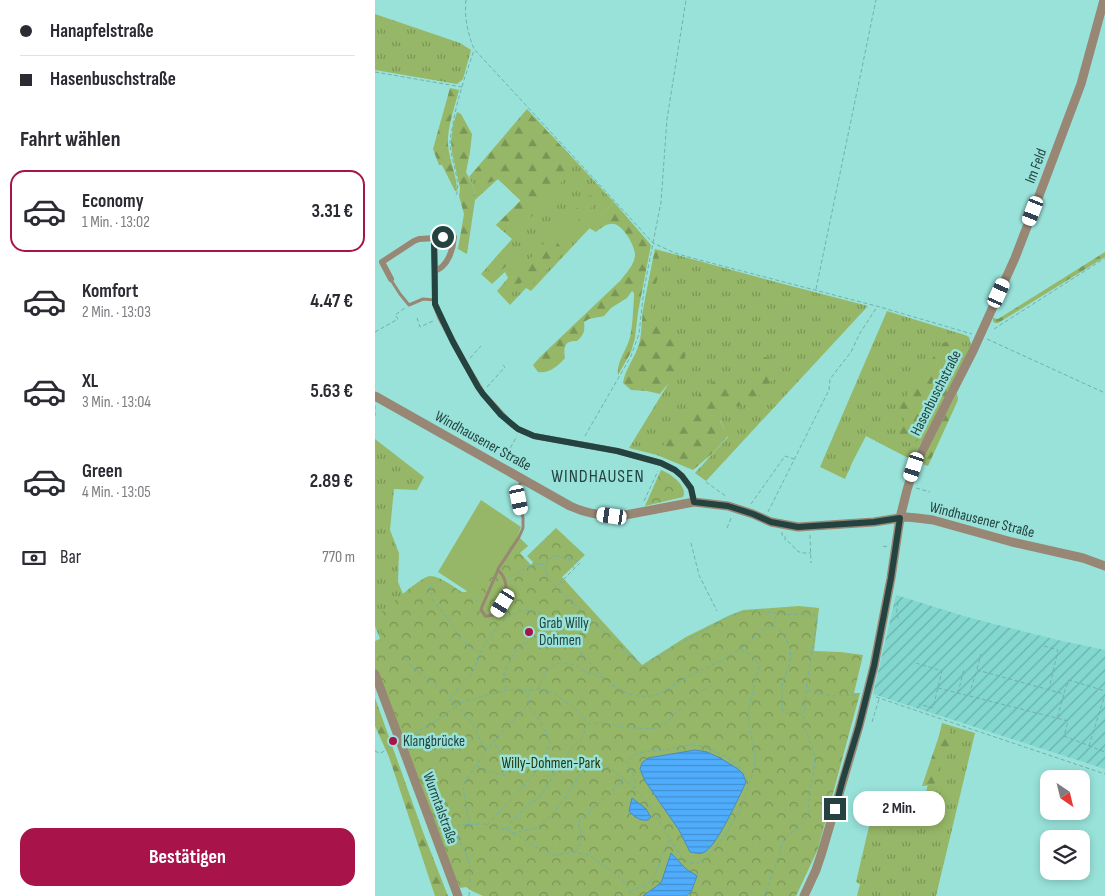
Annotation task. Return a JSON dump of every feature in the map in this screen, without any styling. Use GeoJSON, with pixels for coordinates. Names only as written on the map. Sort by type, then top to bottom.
{"type":"FeatureCollection","features":[{"type":"Feature","properties":{"kind":"street","name":"Im Feld"},"geometry":{"type":"LineString","coordinates":[[979,336],[1015,258],[1081,84],[1104,0]]}},
{"type":"Feature","properties":{"kind":"street"},"geometry":{"type":"LineString","coordinates":[[391,279],[382,262],[414,241],[422,238],[454,236],[451,255],[441,269],[435,271]]}},
{"type":"Feature","properties":{"kind":"street"},"geometry":{"type":"LineString","coordinates":[[434,238],[435,304],[481,391],[501,415],[518,429],[534,436],[617,451],[661,463],[682,476],[691,488],[694,502]]}},
{"type":"Feature","properties":{"kind":"street","name":"Hasenbuschstraße"},"geometry":{"type":"LineString","coordinates":[[804,896],[831,824],[867,694],[889,590],[900,518],[908,486],[914,467],[979,336]]}},
{"type":"Feature","properties":{"kind":"street","name":"Windhausener Straße"},"geometry":{"type":"LineString","coordinates":[[375,396],[522,479],[579,510],[590,513],[612,516],[694,502],[704,502],[735,508],[782,525],[798,527],[917,518],[933,520],[1012,542],[1083,558],[1105,566]]}},
{"type":"Feature","properties":{"kind":"street","name":"Wurmtalstraße"},"geometry":{"type":"LineString","coordinates":[[375,674],[458,896]]}},
{"type":"Feature","properties":{"kind":"lane"},"geometry":{"type":"LineString","coordinates":[[391,279],[409,305],[423,299],[435,300]]}},
{"type":"Feature","properties":{"kind":"lane"},"geometry":{"type":"LineString","coordinates":[[499,570],[505,580],[503,603],[497,613],[485,616],[481,609],[498,569],[523,528],[518,488],[522,479]]}},
{"type":"Feature","properties":{"kind":"path"},"geometry":{"type":"LineString","coordinates":[[466,0],[464,11],[474,49],[653,243],[692,258],[878,306],[979,336],[1105,393]]}},
{"type":"Feature","properties":{"kind":"path"},"geometry":{"type":"LineString","coordinates":[[581,444],[631,356],[639,334],[644,289],[661,202],[667,119],[686,0]]}},
{"type":"Feature","properties":{"kind":"path"},"geometry":{"type":"LineString","coordinates":[[815,290],[876,0]]}},
{"type":"Feature","properties":{"kind":"path"},"geometry":{"type":"LineString","coordinates":[[456,195],[459,187],[451,154],[450,141],[455,110],[474,49]]}},
{"type":"Feature","properties":{"kind":"path"},"geometry":{"type":"LineString","coordinates":[[375,72],[462,87]]}},
{"type":"Feature","properties":{"kind":"path"},"geometry":{"type":"LineString","coordinates":[[992,329],[997,328],[1105,258]]}},
{"type":"Feature","properties":{"kind":"path"},"geometry":{"type":"LineString","coordinates":[[764,519],[829,390],[830,379],[851,352],[878,306]]}},
{"type":"Feature","properties":{"kind":"path"},"geometry":{"type":"LineString","coordinates":[[375,332],[398,320],[395,315],[401,310]]}},
{"type":"Feature","properties":{"kind":"path"},"geometry":{"type":"LineString","coordinates":[[417,318],[420,326],[441,318]]}},
{"type":"Feature","properties":{"kind":"path"},"geometry":{"type":"LineString","coordinates":[[464,362],[481,346]]}},
{"type":"Feature","properties":{"kind":"path"},"geometry":{"type":"LineString","coordinates":[[481,391],[505,367],[501,363]]}},
{"type":"Feature","properties":{"kind":"path"},"geometry":{"type":"LineString","coordinates":[[506,455],[513,443]]}},
{"type":"Feature","properties":{"kind":"path"},"geometry":{"type":"LineString","coordinates":[[746,512],[785,456],[794,459]]}},
{"type":"Feature","properties":{"kind":"path"},"geometry":{"type":"LineString","coordinates":[[642,512],[661,463]]}},
{"type":"Feature","properties":{"kind":"path"},"geometry":{"type":"LineString","coordinates":[[706,482],[727,498]]}},
{"type":"Feature","properties":{"kind":"path"},"geometry":{"type":"LineString","coordinates":[[908,486],[930,492]]}},
{"type":"Feature","properties":{"kind":"path"},"geometry":{"type":"LineString","coordinates":[[727,528],[735,508]]}},
{"type":"Feature","properties":{"kind":"path"},"geometry":{"type":"LineString","coordinates":[[782,525],[782,535],[785,536],[785,540],[796,551],[811,553]]}},
{"type":"Feature","properties":{"kind":"path"},"geometry":{"type":"LineString","coordinates":[[810,526],[811,563]]}},
{"type":"Feature","properties":{"kind":"path"},"geometry":{"type":"LineString","coordinates":[[691,543],[699,575],[717,611]]}},
{"type":"Feature","properties":{"kind":"path"},"geometry":{"type":"LineString","coordinates":[[556,587],[581,563],[577,560],[558,556],[553,557],[545,565],[545,570],[548,578],[556,587],[643,668],[691,638],[727,618],[743,612],[762,611],[786,615],[813,614],[815,616],[817,621],[803,722],[815,757],[809,794],[809,811],[803,823],[781,844],[779,856],[764,896]]}},
{"type":"Feature","properties":{"kind":"path"},"geometry":{"type":"LineString","coordinates":[[569,558],[575,569]]}},
{"type":"Feature","properties":{"kind":"path"},"geometry":{"type":"LineString","coordinates":[[513,575],[535,565],[545,565]]}},
{"type":"Feature","properties":{"kind":"path"},"geometry":{"type":"LineString","coordinates":[[430,586],[431,599],[451,623],[460,638],[470,648],[481,652]]}},
{"type":"Feature","properties":{"kind":"path"},"geometry":{"type":"LineString","coordinates":[[898,602],[896,612],[897,618],[900,620]]}},
{"type":"Feature","properties":{"kind":"path"},"geometry":{"type":"LineString","coordinates":[[451,698],[472,673],[481,652],[497,628],[508,616],[515,612],[529,610],[542,614],[551,621],[605,678],[615,687],[633,696],[660,694],[679,681],[731,655],[761,631],[773,625],[777,613]]}},
{"type":"Feature","properties":{"kind":"path"},"geometry":{"type":"LineString","coordinates":[[773,625],[781,631],[791,651],[790,662],[783,681],[783,713],[804,714]]}},
{"type":"Feature","properties":{"kind":"path"},"geometry":{"type":"LineString","coordinates":[[506,690],[504,673],[514,653],[535,636]]}},
{"type":"Feature","properties":{"kind":"path"},"geometry":{"type":"LineString","coordinates":[[1044,646],[1057,650],[1049,690]]}},
{"type":"Feature","properties":{"kind":"path"},"geometry":{"type":"LineString","coordinates":[[512,833],[536,827],[564,799],[585,770],[600,764],[610,768],[635,789],[650,806],[681,858],[696,864],[704,860],[725,836],[741,809],[754,769],[755,757],[749,723],[749,707],[759,666],[754,657],[740,649]]}},
{"type":"Feature","properties":{"kind":"path"},"geometry":{"type":"LineString","coordinates":[[968,696],[981,654]]}},
{"type":"Feature","properties":{"kind":"path"},"geometry":{"type":"LineString","coordinates":[[406,658],[411,666],[440,687],[451,698],[450,701],[468,718],[478,733],[483,747],[487,749]]}},
{"type":"Feature","properties":{"kind":"path"},"geometry":{"type":"LineString","coordinates":[[539,689],[545,673],[550,667],[558,663],[577,666],[605,678]]}},
{"type":"Feature","properties":{"kind":"path"},"geometry":{"type":"LineString","coordinates":[[916,663],[942,670],[933,708],[919,704]]}},
{"type":"Feature","properties":{"kind":"path"},"geometry":{"type":"LineString","coordinates":[[958,694],[964,669]]}},
{"type":"Feature","properties":{"kind":"path"},"geometry":{"type":"LineString","coordinates":[[977,670],[1064,694]]}},
{"type":"Feature","properties":{"kind":"path"},"geometry":{"type":"LineString","coordinates":[[1057,719],[1069,680],[1105,692],[1089,746]]}},
{"type":"Feature","properties":{"kind":"path"},"geometry":{"type":"LineString","coordinates":[[586,724],[604,723],[639,729],[653,728],[666,723],[693,697],[711,685]]}},
{"type":"Feature","properties":{"kind":"path"},"geometry":{"type":"LineString","coordinates":[[938,688],[1068,721],[1064,736],[1105,752]]}},
{"type":"Feature","properties":{"kind":"path"},"geometry":{"type":"LineString","coordinates":[[375,751],[383,752],[393,742],[414,734],[439,719],[456,705],[506,690],[521,689],[526,691],[539,689],[563,698],[585,719],[585,731],[582,738],[562,762],[540,797],[529,804],[506,829]]}},
{"type":"Feature","properties":{"kind":"path"},"geometry":{"type":"LineString","coordinates":[[806,690],[831,696],[867,694],[1105,774]]}},
{"type":"Feature","properties":{"kind":"path"},"geometry":{"type":"LineString","coordinates":[[487,825],[531,778],[549,748],[550,742],[545,730],[528,704],[528,694],[526,691]]}},
{"type":"Feature","properties":{"kind":"path"},"geometry":{"type":"LineString","coordinates":[[872,722],[879,698]]}},
{"type":"Feature","properties":{"kind":"path"},"geometry":{"type":"LineString","coordinates":[[469,824],[463,785],[487,749],[528,704]]}},
{"type":"Feature","properties":{"kind":"path"},"geometry":{"type":"LineString","coordinates":[[476,766],[504,775],[511,768],[512,764],[508,763],[493,742]]}},
{"type":"Feature","properties":{"kind":"path"},"geometry":{"type":"LineString","coordinates":[[635,789],[637,786],[636,782],[627,760],[643,751],[696,745],[711,750],[739,766],[749,781]]}},
{"type":"Feature","properties":{"kind":"path"},"geometry":{"type":"LineString","coordinates":[[575,852],[581,842],[578,823],[580,819],[623,780]]}},
{"type":"Feature","properties":{"kind":"path"},"geometry":{"type":"LineString","coordinates":[[469,896],[471,883],[468,860],[463,847],[458,841],[457,825],[487,825],[506,829],[553,855],[575,852],[589,856],[622,879],[630,891],[629,896]]}},
{"type":"Feature","properties":{"kind":"path"},"geometry":{"type":"LineString","coordinates":[[630,891],[640,888],[651,880],[658,868],[664,848],[670,840]]}},
{"type":"Feature","properties":{"kind":"shaded area"},"geometry":{"type":"Polygon","coordinates":[[[896,595],[967,617],[1105,650],[1105,769],[873,694],[896,595]]]}},
{"type":"Feature","properties":{"kind":"green space"},"geometry":{"type":"Polygon","coordinates":[[[375,14],[460,43],[471,50],[463,79],[457,84],[375,70],[375,14]]]}},
{"type":"Feature","properties":{"kind":"green space"},"geometry":{"type":"Polygon","coordinates":[[[450,88],[459,90],[448,138],[457,191],[455,191],[442,165],[439,165],[433,149],[450,88]]]}},
{"type":"Feature","properties":{"kind":"green space"},"geometry":{"type":"Polygon","coordinates":[[[527,109],[614,202],[531,291],[526,288],[510,305],[497,291],[508,278],[505,272],[492,284],[481,274],[512,239],[496,225],[521,201],[498,179],[475,200],[474,188],[469,177],[527,109]]]}},
{"type":"Feature","properties":{"kind":"green space"},"geometry":{"type":"Polygon","coordinates":[[[527,111],[570,155],[567,164],[568,175],[553,191],[542,207],[531,217],[523,220],[511,229],[504,230],[496,225],[521,200],[498,179],[484,183],[470,176],[527,111]]]}},
{"type":"Feature","properties":{"kind":"green space"},"geometry":{"type":"Polygon","coordinates":[[[457,112],[461,114],[472,134],[466,172],[474,188],[475,200],[467,254],[458,249],[464,214],[459,196],[460,188],[451,141],[457,112]]]}},
{"type":"Feature","properties":{"kind":"green space"},"geometry":{"type":"Polygon","coordinates":[[[592,195],[600,199],[557,242],[564,252],[531,286],[522,282],[515,287],[509,267],[512,264],[522,265],[526,263],[588,196],[592,195]]]}},
{"type":"Feature","properties":{"kind":"green space"},"geometry":{"type":"Polygon","coordinates":[[[614,202],[651,245],[631,352],[618,375],[620,361],[629,342],[631,332],[634,297],[632,291],[627,298],[611,308],[604,316],[584,322],[583,335],[577,341],[567,343],[564,351],[565,358],[550,371],[538,372],[533,365],[621,280],[633,263],[635,252],[628,237],[618,225],[609,224],[596,232],[589,228],[614,202]]]}},
{"type":"Feature","properties":{"kind":"green space"},"geometry":{"type":"Polygon","coordinates":[[[504,248],[508,249],[510,255],[505,267],[495,272],[486,269],[504,248]]]}},
{"type":"Feature","properties":{"kind":"green space"},"geometry":{"type":"Polygon","coordinates":[[[655,249],[868,306],[706,481],[695,473],[728,437],[720,420],[661,456],[629,448],[684,358],[642,315],[655,249]]]}},
{"type":"Feature","properties":{"kind":"green space"},"geometry":{"type":"Polygon","coordinates":[[[655,249],[660,267],[651,301],[653,317],[686,351],[680,368],[660,394],[631,390],[623,383],[641,336],[642,317],[655,249]]]}},
{"type":"Feature","properties":{"kind":"green space"},"geometry":{"type":"Polygon","coordinates":[[[1105,252],[1105,257],[998,323],[993,321],[993,318],[998,319],[1105,252]]]}},
{"type":"Feature","properties":{"kind":"green space"},"geometry":{"type":"Polygon","coordinates":[[[887,311],[965,335],[969,337],[970,350],[912,460],[866,436],[845,479],[820,467],[887,311]]]}},
{"type":"Feature","properties":{"kind":"green space"},"geometry":{"type":"Polygon","coordinates":[[[951,340],[964,360],[922,442],[918,440],[913,444],[898,440],[895,434],[905,422],[903,417],[896,411],[943,343],[951,340]]]}},
{"type":"Feature","properties":{"kind":"green space"},"geometry":{"type":"Polygon","coordinates":[[[764,357],[770,358],[775,376],[757,397],[739,406],[713,403],[725,414],[720,421],[728,436],[714,452],[693,470],[657,455],[691,403],[720,375],[726,376],[732,392],[741,392],[767,370],[764,357]]]}},
{"type":"Feature","properties":{"kind":"green space"},"geometry":{"type":"Polygon","coordinates":[[[957,393],[958,400],[928,466],[920,463],[957,393]]]}},
{"type":"Feature","properties":{"kind":"green space"},"geometry":{"type":"Polygon","coordinates":[[[375,439],[424,477],[417,490],[394,489],[390,530],[399,553],[398,582],[410,611],[386,654],[375,626],[375,439]]]}},
{"type":"Feature","properties":{"kind":"green space"},"geometry":{"type":"Polygon","coordinates":[[[661,470],[674,477],[681,485],[684,493],[683,497],[645,506],[661,470]]]}},
{"type":"Feature","properties":{"kind":"green space"},"geometry":{"type":"Polygon","coordinates":[[[481,500],[521,527],[518,535],[476,597],[438,572],[481,500]]]}},
{"type":"Feature","properties":{"kind":"green space","name":"Willy-Dohmen-Park"},"geometry":{"type":"Polygon","coordinates":[[[510,528],[528,546],[520,553],[531,565],[533,562],[527,556],[556,528],[585,555],[562,577],[642,665],[686,637],[743,610],[799,606],[819,608],[814,651],[863,655],[854,693],[860,693],[818,849],[796,896],[483,896],[466,887],[460,888],[418,794],[375,675],[375,641],[382,638],[380,614],[419,581],[434,576],[462,592],[466,592],[510,528]]]}},
{"type":"Feature","properties":{"kind":"green space"},"geometry":{"type":"Polygon","coordinates":[[[375,698],[448,896],[435,896],[389,757],[375,726],[375,698]]]}},
{"type":"Feature","properties":{"kind":"green space"},"geometry":{"type":"Polygon","coordinates":[[[942,723],[975,733],[936,896],[857,896],[860,884],[856,882],[877,792],[923,806],[942,723]]]}},
{"type":"Feature","properties":{"kind":"green space"},"geometry":{"type":"Polygon","coordinates":[[[943,724],[949,730],[947,757],[939,767],[934,785],[922,786],[943,724]]]}},
{"type":"Feature","properties":{"kind":"water"},"geometry":{"type":"Polygon","coordinates":[[[695,750],[707,752],[738,769],[743,774],[746,782],[716,839],[706,851],[700,853],[690,852],[679,830],[645,781],[640,769],[642,763],[648,758],[695,750]]]}},
{"type":"Feature","properties":{"kind":"water"},"geometry":{"type":"Polygon","coordinates":[[[632,798],[646,809],[651,817],[648,820],[637,818],[629,811],[632,798]]]}},
{"type":"Feature","properties":{"kind":"water"},"geometry":{"type":"Polygon","coordinates":[[[671,853],[686,869],[697,876],[691,892],[686,896],[643,896],[661,883],[671,853]]]}},
{"type":"Feature","properties":{"kind":"place","name":"Grab Willy Dohmen"},"geometry":{"type":"Point","coordinates":[529,632]}},
{"type":"Feature","properties":{"kind":"place","name":"Klangbrücke"},"geometry":{"type":"Point","coordinates":[393,741]}},
{"type":"Feature","properties":{"kind":"district","name":"WINDHAUSEN"},"geometry":{"type":"Point","coordinates":[598,476]}},
{"type":"Feature","properties":{"kind":"route"},"geometry":{"type":"LineString","coordinates":[[443,237],[434,238],[435,304],[453,342],[483,394],[501,415],[518,429],[534,436],[617,451],[661,463],[682,476],[691,488],[694,502],[728,506],[782,525],[798,527],[815,526],[874,522],[900,518],[891,578],[874,666],[835,809]]}}]}
